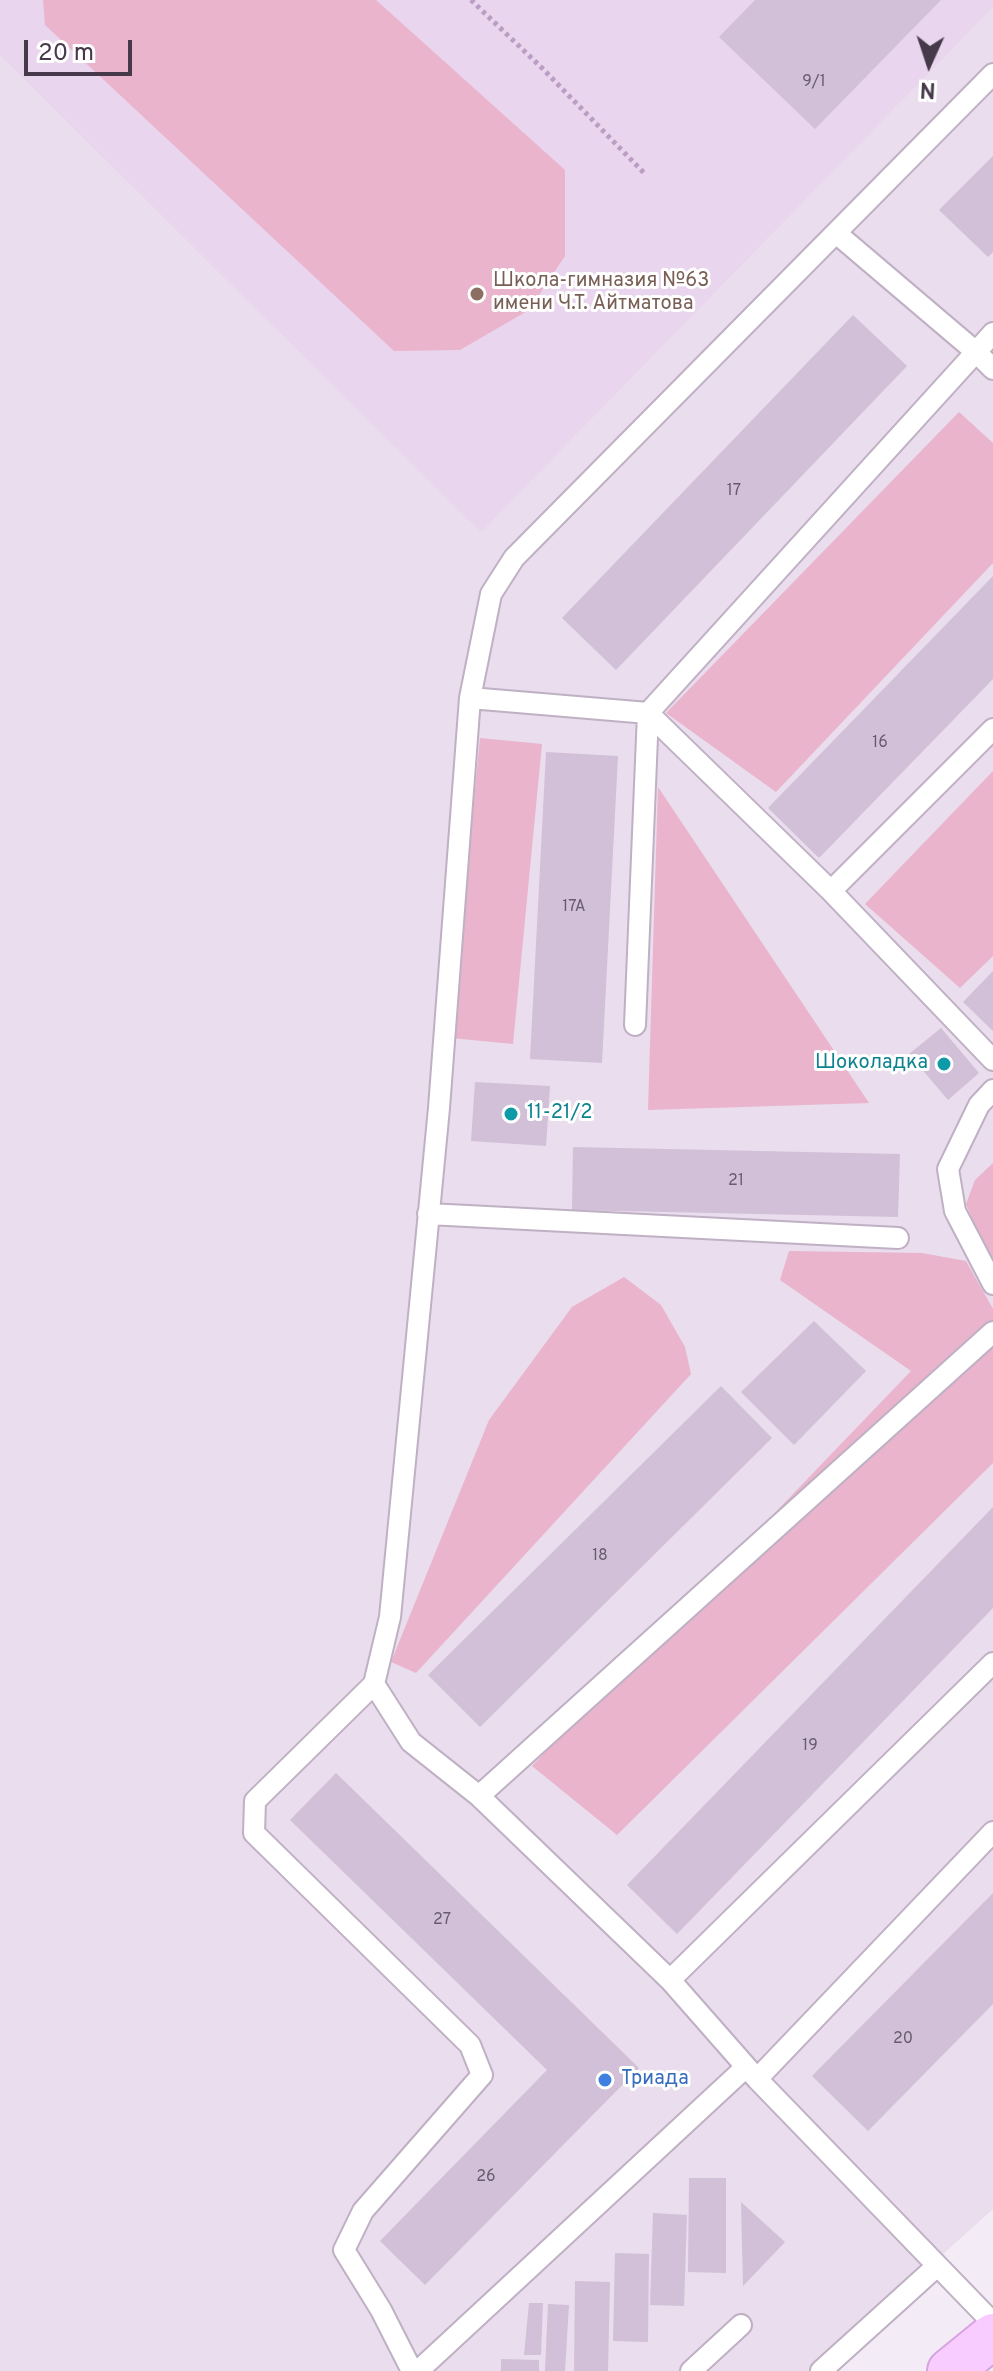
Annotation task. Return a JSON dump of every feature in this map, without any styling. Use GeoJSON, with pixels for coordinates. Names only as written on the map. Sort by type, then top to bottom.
{"type":"FeatureCollection","features":[{"type":"Feature","properties":{"kind":"main road"},"geometry":{"type":"LineString","coordinates":[[950,2371],[993,2336]]}},
{"type":"Feature","properties":{"kind":"lane"},"geometry":{"type":"LineString","coordinates":[[993,74],[514,558],[491,594],[470,698],[439,1108],[390,1617],[374,1684],[255,1801],[254,1833],[470,2045],[482,2075],[363,2211],[344,2250],[415,2371],[751,2073],[993,1832]]}},
{"type":"Feature","properties":{"kind":"lane"},"geometry":{"type":"LineString","coordinates":[[836,233],[993,369]]}},
{"type":"Feature","properties":{"kind":"lane"},"geometry":{"type":"LineString","coordinates":[[635,1025],[648,713],[993,333]]}},
{"type":"Feature","properties":{"kind":"lane"},"geometry":{"type":"LineString","coordinates":[[470,698],[648,713],[831,891],[993,1060]]}},
{"type":"Feature","properties":{"kind":"lane"},"geometry":{"type":"LineString","coordinates":[[831,891],[993,729]]}},
{"type":"Feature","properties":{"kind":"lane"},"geometry":{"type":"LineString","coordinates":[[993,1090],[979,1105],[948,1169],[955,1211],[993,1284]]}},
{"type":"Feature","properties":{"kind":"lane"},"geometry":{"type":"LineString","coordinates":[[428,1214],[898,1238]]}},
{"type":"Feature","properties":{"kind":"lane"},"geometry":{"type":"LineString","coordinates":[[479,1796],[993,1332]]}},
{"type":"Feature","properties":{"kind":"lane"},"geometry":{"type":"LineString","coordinates":[[670,1980],[993,1663]]}},
{"type":"Feature","properties":{"kind":"lane"},"geometry":{"type":"LineString","coordinates":[[374,1684],[411,1742],[479,1796],[670,1980],[751,2073],[993,2323]]}},
{"type":"Feature","properties":{"kind":"lane"},"geometry":{"type":"LineString","coordinates":[[821,2371],[937,2266]]}},
{"type":"Feature","properties":{"kind":"lane"},"geometry":{"type":"LineString","coordinates":[[691,2371],[741,2325]]}},
{"type":"Feature","properties":{"kind":"path"},"geometry":{"type":"LineString","coordinates":[[471,0],[646,175]]}},
{"type":"Feature","properties":{"kind":"shaded area"},"geometry":{"type":"Polygon","coordinates":[[[0,0],[993,0],[993,2209],[813,2371],[0,2371],[0,0]]]}},
{"type":"Feature","properties":{"kind":"shaded area","name":"Школа-гимназия №63 имени Ч.Т. Айтматова"},"geometry":{"type":"Polygon","coordinates":[[[0,0],[993,0],[993,7],[481,532],[0,55],[0,0]]]}},
{"type":"Feature","properties":{"kind":"shaded area"},"geometry":{"type":"Polygon","coordinates":[[[43,0],[376,0],[565,170],[565,256],[529,310],[460,350],[394,351],[45,25],[43,0]]]}},
{"type":"Feature","properties":{"kind":"shaded area"},"geometry":{"type":"Polygon","coordinates":[[[959,412],[993,443],[993,563],[776,792],[666,713],[959,412]]]}},
{"type":"Feature","properties":{"kind":"shaded area"},"geometry":{"type":"Polygon","coordinates":[[[480,738],[542,744],[513,1044],[451,1038],[480,738]]]}},
{"type":"Feature","properties":{"kind":"shaded area"},"geometry":{"type":"Polygon","coordinates":[[[993,771],[993,956],[960,988],[865,904],[993,771]]]}},
{"type":"Feature","properties":{"kind":"shaded area"},"geometry":{"type":"Polygon","coordinates":[[[658,787],[869,1103],[648,1110],[658,787]]]}},
{"type":"Feature","properties":{"kind":"shaded area"},"geometry":{"type":"Polygon","coordinates":[[[993,1163],[993,1260],[987,1254],[966,1204],[975,1180],[993,1163]]]}},
{"type":"Feature","properties":{"kind":"shaded area"},"geometry":{"type":"Polygon","coordinates":[[[789,1251],[922,1253],[966,1261],[993,1309],[993,1463],[617,1835],[532,1766],[911,1371],[780,1280],[789,1251]]]}},
{"type":"Feature","properties":{"kind":"shaded area"},"geometry":{"type":"Polygon","coordinates":[[[624,1277],[661,1305],[685,1347],[691,1374],[416,1673],[391,1662],[489,1420],[572,1307],[624,1277]]]}},
{"type":"Feature","properties":{"kind":"building"},"geometry":{"type":"Polygon","coordinates":[[[755,0],[941,0],[815,129],[719,37],[755,0]]]}},
{"type":"Feature","properties":{"kind":"building"},"geometry":{"type":"Polygon","coordinates":[[[993,156],[993,252],[988,257],[939,210],[993,156]]]}},
{"type":"Feature","properties":{"kind":"building"},"geometry":{"type":"Polygon","coordinates":[[[853,315],[907,366],[616,670],[562,618],[853,315]]]}},
{"type":"Feature","properties":{"kind":"building"},"geometry":{"type":"Polygon","coordinates":[[[993,576],[993,679],[819,858],[768,808],[993,576]]]}},
{"type":"Feature","properties":{"kind":"building"},"geometry":{"type":"Polygon","coordinates":[[[546,752],[618,756],[602,1063],[530,1059],[546,752]]]}},
{"type":"Feature","properties":{"kind":"building"},"geometry":{"type":"Polygon","coordinates":[[[993,971],[993,1031],[963,1002],[993,971]]]}},
{"type":"Feature","properties":{"kind":"building","name":"Шоколадка"},"geometry":{"type":"Polygon","coordinates":[[[941,1028],[979,1073],[948,1100],[909,1054],[941,1028]]]}},
{"type":"Feature","properties":{"kind":"building","name":"11-21/2"},"geometry":{"type":"Polygon","coordinates":[[[475,1082],[550,1086],[546,1146],[471,1141],[475,1082]]]}},
{"type":"Feature","properties":{"kind":"building"},"geometry":{"type":"Polygon","coordinates":[[[573,1147],[900,1154],[898,1217],[572,1210],[573,1147]]]}},
{"type":"Feature","properties":{"kind":"building"},"geometry":{"type":"Polygon","coordinates":[[[814,1321],[866,1371],[794,1445],[741,1392],[814,1321]]]}},
{"type":"Feature","properties":{"kind":"building"},"geometry":{"type":"Polygon","coordinates":[[[721,1386],[772,1438],[480,1727],[428,1675],[721,1386]]]}},
{"type":"Feature","properties":{"kind":"building"},"geometry":{"type":"Polygon","coordinates":[[[993,1507],[993,1608],[677,1934],[627,1885],[993,1507]]]}},
{"type":"Feature","properties":{"kind":"building"},"geometry":{"type":"Polygon","coordinates":[[[336,1773],[639,2068],[425,2285],[380,2241],[547,2070],[290,1820],[336,1773]]]}},
{"type":"Feature","properties":{"kind":"building"},"geometry":{"type":"Polygon","coordinates":[[[993,1893],[993,2004],[868,2131],[812,2076],[993,1893]]]}},
{"type":"Feature","properties":{"kind":"building"},"geometry":{"type":"Polygon","coordinates":[[[689,2178],[726,2178],[726,2273],[688,2272],[689,2178]]]}},
{"type":"Feature","properties":{"kind":"building"},"geometry":{"type":"Polygon","coordinates":[[[741,2202],[785,2242],[743,2286],[741,2202]]]}},
{"type":"Feature","properties":{"kind":"building"},"geometry":{"type":"Polygon","coordinates":[[[653,2213],[687,2215],[684,2306],[650,2305],[653,2213]]]}},
{"type":"Feature","properties":{"kind":"building"},"geometry":{"type":"Polygon","coordinates":[[[615,2253],[649,2254],[648,2342],[613,2341],[615,2253]]]}},
{"type":"Feature","properties":{"kind":"building"},"geometry":{"type":"Polygon","coordinates":[[[575,2281],[610,2282],[608,2371],[574,2371],[575,2281]]]}},
{"type":"Feature","properties":{"kind":"building"},"geometry":{"type":"Polygon","coordinates":[[[529,2303],[543,2303],[541,2355],[524,2355],[529,2303]]]}},
{"type":"Feature","properties":{"kind":"building"},"geometry":{"type":"Polygon","coordinates":[[[548,2304],[569,2305],[565,2371],[545,2371],[548,2304]]]}},
{"type":"Feature","properties":{"kind":"building"},"geometry":{"type":"Polygon","coordinates":[[[501,2359],[539,2360],[539,2371],[501,2371],[501,2359]]]}},
{"type":"Feature","properties":{"kind":"place","name":"Школа-гимназия №63 имени Ч.Т. Айтматова"},"geometry":{"type":"Point","coordinates":[477,294]}},
{"type":"Feature","properties":{"kind":"place","name":"Шоколадка"},"geometry":{"type":"Point","coordinates":[944,1064]}},
{"type":"Feature","properties":{"kind":"place","name":"11-21/2"},"geometry":{"type":"Point","coordinates":[511,1114]}},
{"type":"Feature","properties":{"kind":"place","name":"Триада"},"geometry":{"type":"Point","coordinates":[605,2080]}}]}
